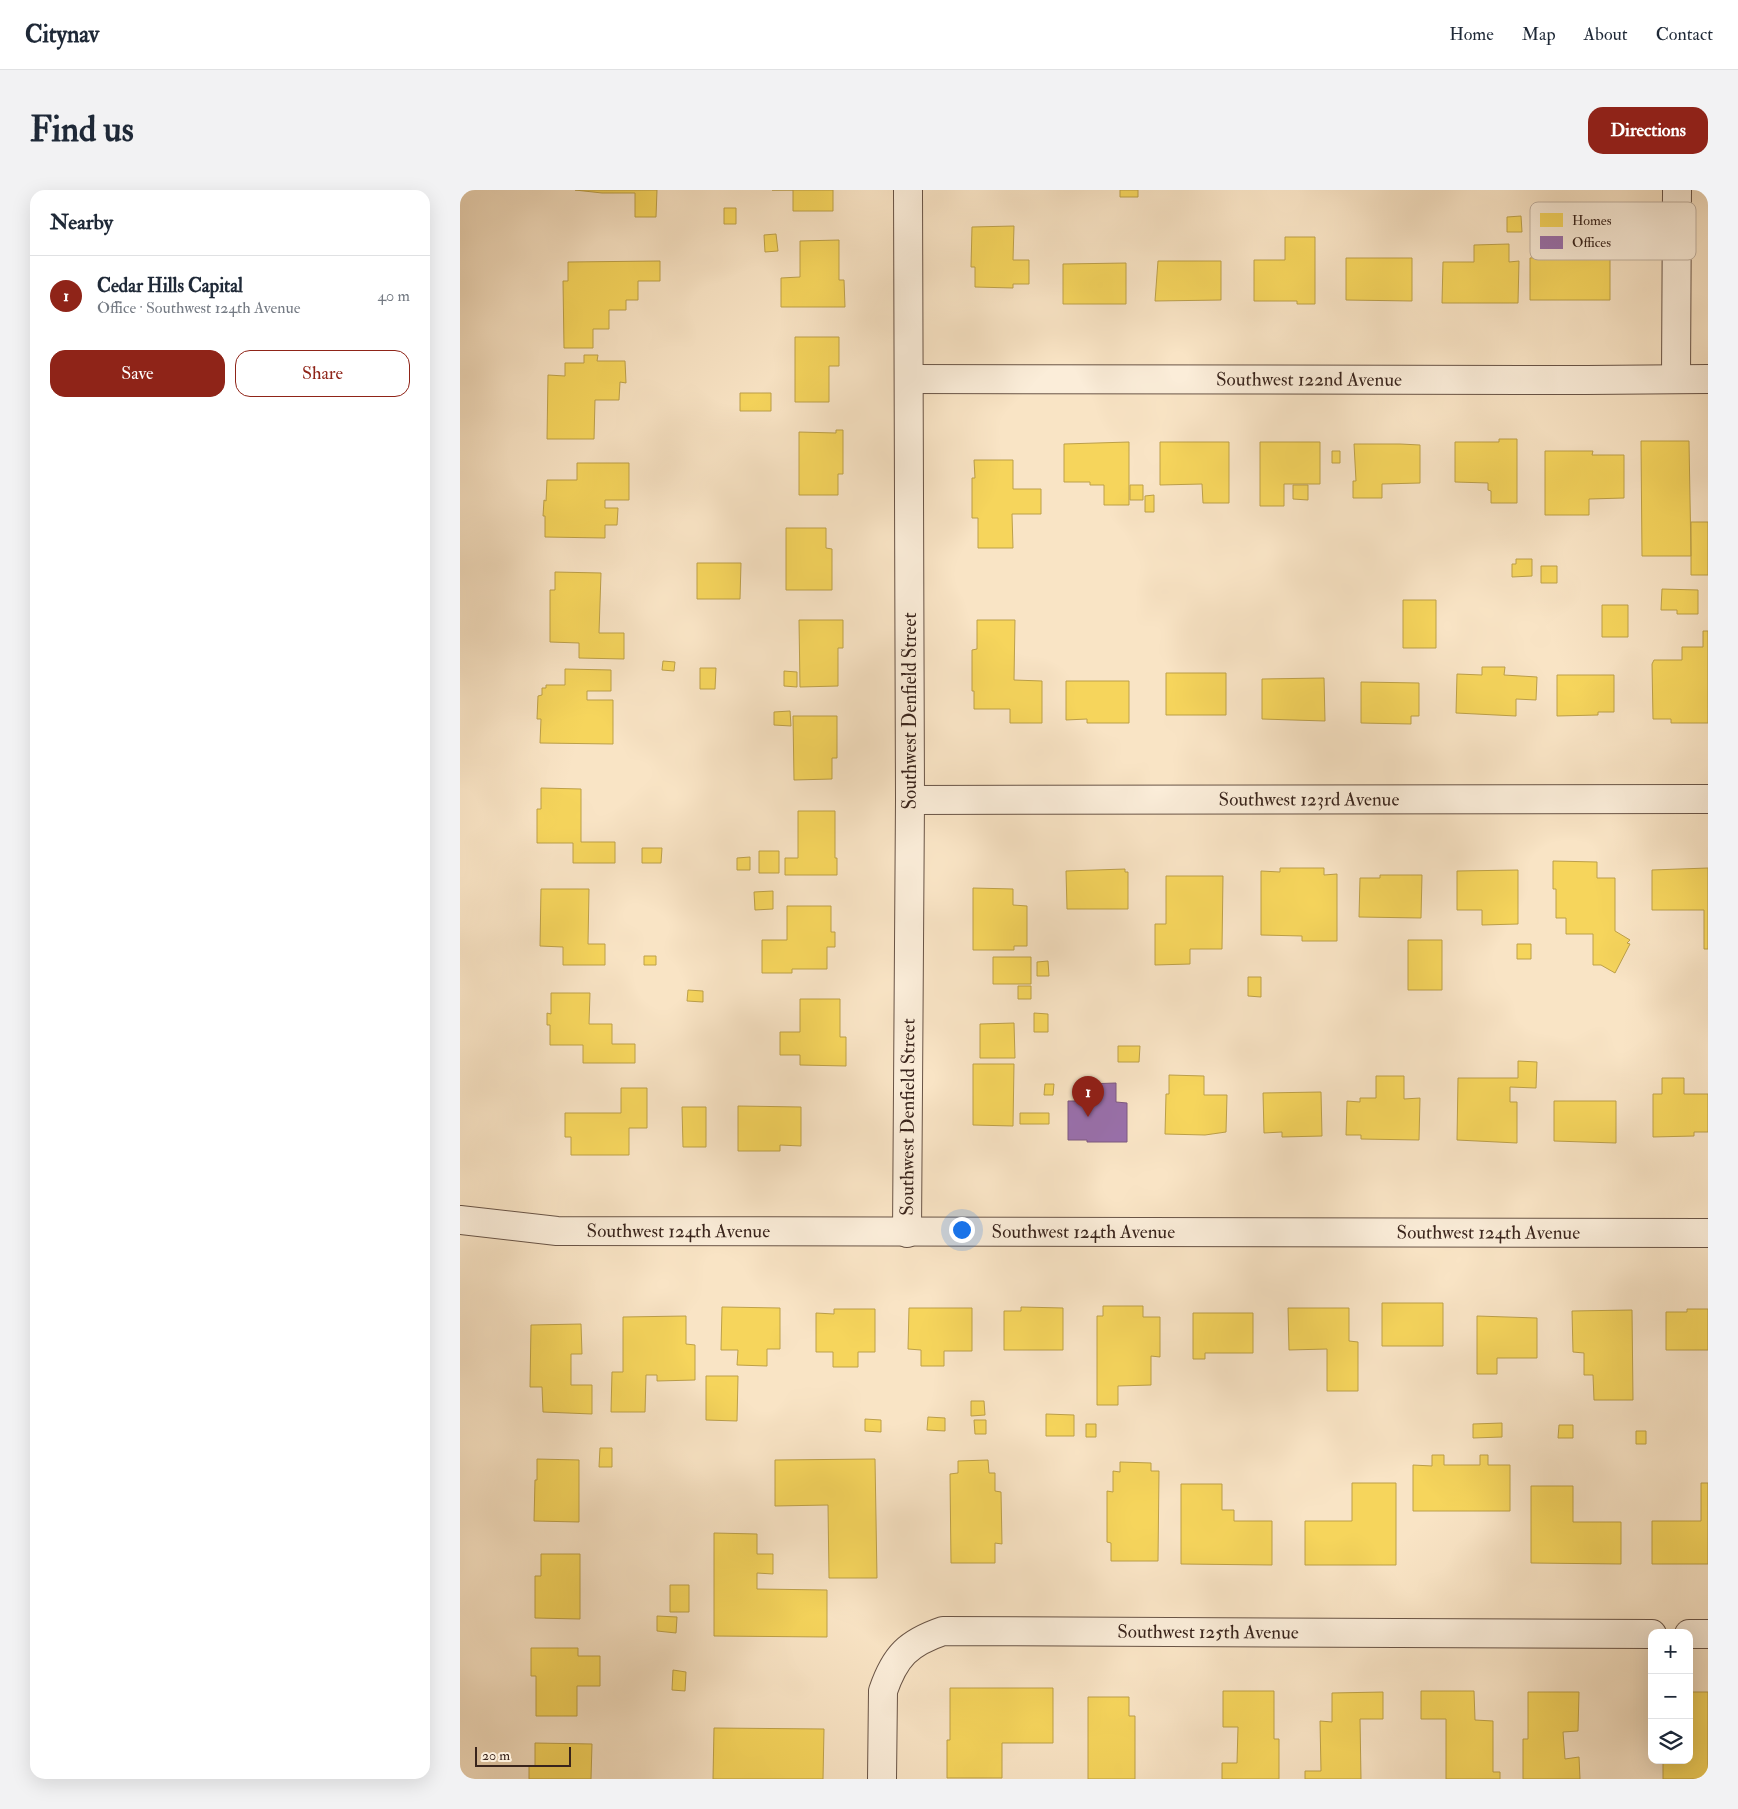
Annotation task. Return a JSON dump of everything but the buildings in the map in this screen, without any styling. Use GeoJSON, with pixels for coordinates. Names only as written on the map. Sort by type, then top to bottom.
{"type":"FeatureCollection","features":[{"type":"Feature","properties":{"kind":"street","name":"Southwest Denfield Street"},"geometry":{"type":"LineString","coordinates":[[907,1233],[910,800],[908,190]]}},
{"type":"Feature","properties":{"kind":"street"},"geometry":{"type":"LineString","coordinates":[[1676,379],[1677,260]]}},
{"type":"Feature","properties":{"kind":"street","name":"Southwest 122nd Avenue"},"geometry":{"type":"LineString","coordinates":[[909,379],[1708,379]]}},
{"type":"Feature","properties":{"kind":"street","name":"Southwest 123rd Avenue"},"geometry":{"type":"LineString","coordinates":[[910,800],[1708,799]]}},
{"type":"Feature","properties":{"kind":"street","name":"Southwest 124th Avenue"},"geometry":{"type":"LineString","coordinates":[[460,1220],[558,1231],[1708,1233]]}},
{"type":"Feature","properties":{"kind":"street","name":"Southwest 125th Avenue"},"geometry":{"type":"LineString","coordinates":[[882,1779],[883,1691],[887,1678],[891,1669],[904,1652],[922,1638],[943,1631],[1648,1634]]}},
{"type":"Feature","properties":{"kind":"street"},"geometry":{"type":"LineString","coordinates":[[1693,1634],[1708,1634]]}},
{"type":"Feature","properties":{"kind":"place","name":"Cedar Hills Capital"},"geometry":{"type":"Point","coordinates":[1088,1117]}}]}
